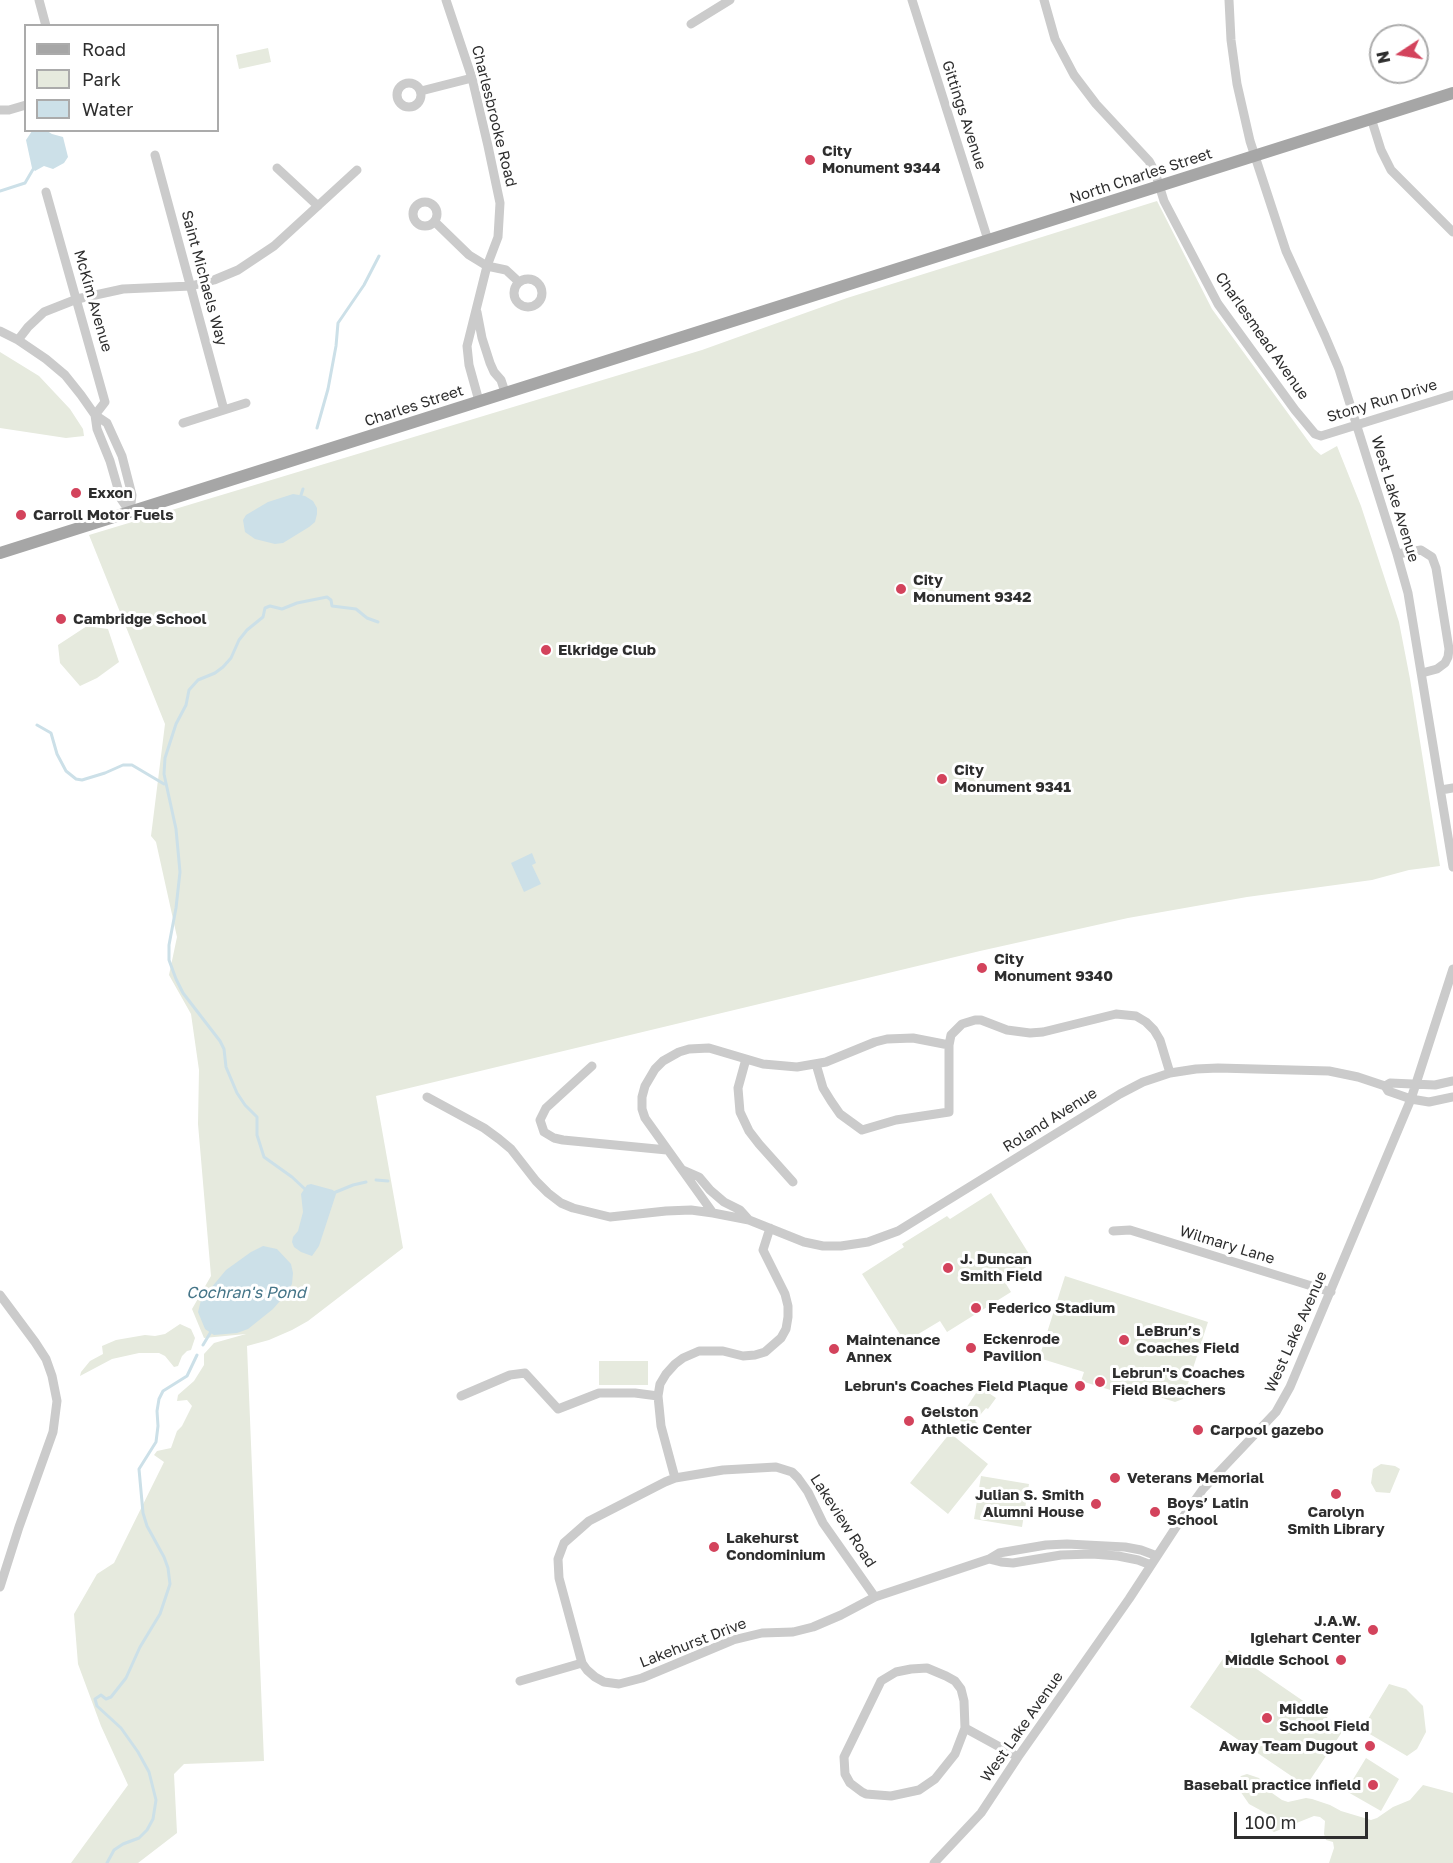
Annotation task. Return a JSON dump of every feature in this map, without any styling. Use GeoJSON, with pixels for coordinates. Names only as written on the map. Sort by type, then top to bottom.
{"type":"FeatureCollection","features":[{"type":"Feature","properties":{"kind":"main road","name":"North Charles Street"},"geometry":{"type":"LineString","coordinates":[[837,287],[1453,93]]}},
{"type":"Feature","properties":{"kind":"main road","name":"Charles Street"},"geometry":{"type":"LineString","coordinates":[[0,553],[837,287]]}},
{"type":"Feature","properties":{"kind":"street"},"geometry":{"type":"LineString","coordinates":[[39,0],[45,24]]}},
{"type":"Feature","properties":{"kind":"street","name":"Charlesbrooke Road"},"geometry":{"type":"LineString","coordinates":[[446,0],[472,78],[500,203],[498,237],[467,346],[469,365],[479,401]]}},
{"type":"Feature","properties":{"kind":"street"},"geometry":{"type":"LineString","coordinates":[[692,24],[730,0]]}},
{"type":"Feature","properties":{"kind":"street","name":"Gittings Avenue"},"geometry":{"type":"LineString","coordinates":[[912,0],[988,240]]}},
{"type":"Feature","properties":{"kind":"street","name":"Charlesmead Avenue"},"geometry":{"type":"LineString","coordinates":[[1044,0],[1055,39],[1074,75],[1095,104],[1149,161],[1164,201],[1218,304],[1308,427],[1321,436]]}},
{"type":"Feature","properties":{"kind":"street","name":"West Lake Avenue"},"geometry":{"type":"LineString","coordinates":[[1229,0],[1237,84],[1255,156],[1286,251],[1333,354],[1397,554],[1409,601],[1453,867]]}},
{"type":"Feature","properties":{"kind":"street"},"geometry":{"type":"LineString","coordinates":[[421,91],[472,78]]}},
{"type":"Feature","properties":{"kind":"street"},"geometry":{"type":"LineString","coordinates":[[0,110],[24,105]]}},
{"type":"Feature","properties":{"kind":"street"},"geometry":{"type":"LineString","coordinates":[[1371,118],[1381,150],[1391,170],[1453,232]]}},
{"type":"Feature","properties":{"kind":"street","name":"Saint Michaels Way"},"geometry":{"type":"LineString","coordinates":[[155,155],[224,410]]}},
{"type":"Feature","properties":{"kind":"street"},"geometry":{"type":"LineString","coordinates":[[277,168],[318,206]]}},
{"type":"Feature","properties":{"kind":"street"},"geometry":{"type":"LineString","coordinates":[[18,340],[44,312],[77,299],[123,288],[191,286],[226,275],[249,264],[274,246],[357,170]]}},
{"type":"Feature","properties":{"kind":"street","name":"McKim Avenue"},"geometry":{"type":"LineString","coordinates":[[46,192],[105,402],[95,416]]}},
{"type":"Feature","properties":{"kind":"street"},"geometry":{"type":"LineString","coordinates":[[435,222],[463,250],[488,266],[509,272],[519,282]]}},
{"type":"Feature","properties":{"kind":"street","name":"Charlesbrooke Road"},"geometry":{"type":"LineString","coordinates":[[477,310],[482,338],[490,363],[501,380],[505,392]]}},
{"type":"Feature","properties":{"kind":"street"},"geometry":{"type":"LineString","coordinates":[[0,331],[46,359],[65,375],[81,394],[95,416],[97,429],[108,454],[121,499],[130,512]]}},
{"type":"Feature","properties":{"kind":"street","name":"Stony Run Drive"},"geometry":{"type":"LineString","coordinates":[[1321,436],[1453,395]]}},
{"type":"Feature","properties":{"kind":"street"},"geometry":{"type":"LineString","coordinates":[[183,423],[246,403]]}},
{"type":"Feature","properties":{"kind":"street"},"geometry":{"type":"LineString","coordinates":[[1397,554],[1421,550],[1432,557],[1436,568],[1449,649],[1448,657],[1445,663],[1437,669],[1422,674]]}},
{"type":"Feature","properties":{"kind":"street"},"geometry":{"type":"LineString","coordinates":[[1441,790],[1453,788]]}},
{"type":"Feature","properties":{"kind":"street","name":"West Lake Avenue"},"geometry":{"type":"LineString","coordinates":[[934,1863],[981,1813],[1203,1490],[1276,1412],[1290,1387],[1331,1292],[1411,1099],[1453,969]]}},
{"type":"Feature","properties":{"kind":"street"},"geometry":{"type":"LineString","coordinates":[[816,1064],[824,1088],[840,1114],[862,1130],[896,1120],[949,1112],[951,1035],[962,1024],[975,1020],[1007,1030],[1029,1033],[1043,1032],[1116,1014],[1136,1016],[1154,1030],[1160,1040],[1170,1073]]}},
{"type":"Feature","properties":{"kind":"street"},"geometry":{"type":"LineString","coordinates":[[713,1213],[650,1127],[642,1109],[645,1086],[655,1069],[663,1061],[679,1052],[700,1047],[780,1066],[816,1064],[887,1039],[920,1039],[949,1045]]}},
{"type":"Feature","properties":{"kind":"street"},"geometry":{"type":"LineString","coordinates":[[746,1059],[738,1088],[740,1112],[749,1131],[793,1182]]}},
{"type":"Feature","properties":{"kind":"street"},"geometry":{"type":"LineString","coordinates":[[592,1066],[546,1108],[540,1120],[544,1132],[563,1140],[667,1150]]}},
{"type":"Feature","properties":{"kind":"street","name":"Roland Avenue"},"geometry":{"type":"LineString","coordinates":[[749,1220],[804,1242],[824,1246],[856,1244],[887,1236],[912,1223],[1120,1094],[1143,1082],[1170,1073],[1218,1068],[1329,1071],[1358,1077],[1411,1099],[1429,1102],[1453,1097]]}},
{"type":"Feature","properties":{"kind":"street","name":"Roland Avenue"},"geometry":{"type":"LineString","coordinates":[[1384,1086],[1390,1083],[1435,1085],[1453,1081]]}},
{"type":"Feature","properties":{"kind":"street"},"geometry":{"type":"LineString","coordinates":[[427,1097],[484,1128],[499,1139],[511,1149],[548,1193],[561,1203],[573,1208],[610,1216],[691,1210],[749,1220]]}},
{"type":"Feature","properties":{"kind":"street"},"geometry":{"type":"LineString","coordinates":[[681,1169],[699,1177],[710,1190],[724,1202],[740,1210],[749,1220]]}},
{"type":"Feature","properties":{"kind":"street"},"geometry":{"type":"LineString","coordinates":[[675,1478],[661,1426],[658,1396],[660,1384],[666,1374],[683,1358],[699,1351],[714,1350],[743,1356],[755,1355],[774,1346],[786,1329],[788,1306],[785,1294],[763,1250],[770,1228]]}},
{"type":"Feature","properties":{"kind":"street","name":"Wilmary Lane"},"geometry":{"type":"LineString","coordinates":[[1113,1232],[1130,1230],[1331,1292]]}},
{"type":"Feature","properties":{"kind":"street"},"geometry":{"type":"LineString","coordinates":[[0,1295],[46,1359],[57,1401],[53,1432],[0,1587]]}},
{"type":"Feature","properties":{"kind":"street"},"geometry":{"type":"LineString","coordinates":[[461,1396],[510,1375],[525,1373],[558,1409],[599,1393],[635,1393],[658,1396]]}},
{"type":"Feature","properties":{"kind":"street","name":"Lakeview Road"},"geometry":{"type":"LineString","coordinates":[[582,1663],[558,1572],[558,1559],[564,1543],[573,1533],[602,1513],[675,1478],[758,1467],[776,1467],[792,1472],[808,1492],[823,1523],[875,1597]]}},
{"type":"Feature","properties":{"kind":"street","name":"Lakehurst Drive"},"geometry":{"type":"LineString","coordinates":[[582,1663],[587,1670],[604,1682],[619,1684],[628,1682],[733,1640],[762,1633],[793,1632],[813,1627],[841,1616],[875,1597],[989,1559],[999,1553],[1067,1544],[1125,1547],[1157,1556]]}},
{"type":"Feature","properties":{"kind":"street","name":"Lakehurst Drive"},"geometry":{"type":"LineString","coordinates":[[989,1559],[1013,1563],[1092,1554],[1118,1556],[1151,1565]]}},
{"type":"Feature","properties":{"kind":"street"},"geometry":{"type":"LineString","coordinates":[[520,1681],[582,1663]]}},
{"type":"Feature","properties":{"kind":"street"},"geometry":{"type":"LineString","coordinates":[[927,1668],[940,1672],[955,1681],[961,1689],[964,1701],[965,1728],[956,1754],[951,1761],[935,1779],[919,1790],[891,1796],[866,1794],[850,1783],[845,1774],[844,1757],[881,1681],[896,1672],[927,1668]]}},
{"type":"Feature","properties":{"kind":"street"},"geometry":{"type":"LineString","coordinates":[[965,1728],[1018,1757]]}},
{"type":"Feature","properties":{"kind":"green space"},"geometry":{"type":"Polygon","coordinates":[[[268,48],[271,62],[239,69],[236,55],[268,48]]]}},
{"type":"Feature","properties":{"kind":"green space","name":"Elkridge Club"},"geometry":{"type":"Polygon","coordinates":[[[1157,201],[1212,309],[1314,449],[1321,455],[1337,446],[1361,506],[1399,622],[1440,866],[1409,870],[1372,880],[1247,897],[1128,918],[980,951],[376,1096],[403,1248],[308,1321],[269,1340],[247,1346],[264,1761],[184,1764],[174,1774],[177,1833],[138,1863],[71,1863],[128,1785],[101,1726],[78,1664],[74,1614],[97,1574],[114,1563],[164,1462],[154,1455],[157,1451],[171,1448],[177,1431],[192,1406],[187,1400],[177,1401],[178,1395],[194,1381],[204,1365],[204,1354],[214,1343],[246,1334],[204,1338],[192,1309],[211,1276],[198,1124],[199,1070],[191,1014],[169,975],[177,937],[156,842],[151,836],[165,724],[89,535],[702,350],[847,298],[1157,201]]]}},
{"type":"Feature","properties":{"kind":"green space"},"geometry":{"type":"Polygon","coordinates":[[[0,352],[39,376],[70,409],[83,429],[84,436],[66,438],[0,428],[0,352]]]}},
{"type":"Feature","properties":{"kind":"green space"},"geometry":{"type":"Polygon","coordinates":[[[87,626],[108,629],[119,662],[97,678],[80,686],[60,663],[58,645],[87,626]]]}},
{"type":"Feature","properties":{"kind":"green space","name":"J. Duncan Smith Field"},"geometry":{"type":"Polygon","coordinates":[[[991,1193],[1034,1262],[1011,1277],[1006,1284],[1011,1292],[947,1332],[940,1321],[905,1342],[862,1274],[904,1247],[902,1244],[947,1216],[950,1219],[991,1193]]]}},
{"type":"Feature","properties":{"kind":"green space","name":"LeBrun’s Coaches Field"},"geometry":{"type":"Polygon","coordinates":[[[1065,1276],[1208,1322],[1183,1399],[1175,1402],[1120,1384],[1117,1392],[1081,1381],[1084,1372],[1039,1358],[1065,1276]]]}},
{"type":"Feature","properties":{"kind":"green space"},"geometry":{"type":"Polygon","coordinates":[[[180,1324],[191,1329],[195,1338],[191,1350],[182,1356],[178,1366],[174,1367],[165,1356],[159,1353],[139,1353],[112,1359],[80,1376],[90,1361],[103,1354],[102,1346],[116,1340],[165,1334],[180,1324]]]}},
{"type":"Feature","properties":{"kind":"green space"},"geometry":{"type":"Polygon","coordinates":[[[599,1361],[648,1361],[648,1385],[599,1385],[599,1361]]]}},
{"type":"Feature","properties":{"kind":"green space"},"geometry":{"type":"Polygon","coordinates":[[[980,1387],[996,1398],[975,1421],[977,1423],[972,1432],[959,1419],[980,1387]]]}},
{"type":"Feature","properties":{"kind":"green space"},"geometry":{"type":"Polygon","coordinates":[[[950,1433],[988,1464],[948,1514],[910,1483],[950,1433]]]}},
{"type":"Feature","properties":{"kind":"green space"},"geometry":{"type":"Polygon","coordinates":[[[1381,1464],[1400,1469],[1390,1493],[1376,1492],[1371,1483],[1373,1469],[1381,1464]]]}},
{"type":"Feature","properties":{"kind":"green space"},"geometry":{"type":"Polygon","coordinates":[[[981,1476],[1029,1484],[1022,1527],[974,1519],[981,1476]]]}},
{"type":"Feature","properties":{"kind":"green space","name":"Middle School Field"},"geometry":{"type":"Polygon","coordinates":[[[1229,1650],[1344,1729],[1306,1786],[1190,1707],[1229,1650]]]}},
{"type":"Feature","properties":{"kind":"green space"},"geometry":{"type":"Polygon","coordinates":[[[1389,1684],[1406,1689],[1423,1706],[1426,1732],[1417,1749],[1407,1756],[1368,1733],[1362,1734],[1360,1729],[1389,1684]]]}},
{"type":"Feature","properties":{"kind":"green space","name":"Baseball practice infield"},"geometry":{"type":"Polygon","coordinates":[[[1366,1758],[1399,1779],[1381,1811],[1346,1791],[1366,1758]]]}},
{"type":"Feature","properties":{"kind":"green space"},"geometry":{"type":"Polygon","coordinates":[[[1247,1774],[1259,1778],[1272,1793],[1282,1800],[1288,1802],[1312,1799],[1371,1820],[1410,1800],[1423,1785],[1453,1793],[1453,1863],[1329,1863],[1334,1848],[1333,1842],[1326,1840],[1324,1834],[1325,1821],[1314,1816],[1274,1832],[1269,1829],[1271,1816],[1249,1804],[1238,1788],[1237,1782],[1241,1776],[1247,1774]]]}},
{"type":"Feature","properties":{"kind":"water"},"geometry":{"type":"Polygon","coordinates":[[[31,132],[49,132],[63,137],[68,157],[64,163],[53,169],[44,166],[35,171],[32,168],[26,140],[31,132]]]}},
{"type":"Feature","properties":{"kind":"water"},"geometry":{"type":"Polygon","coordinates":[[[293,494],[305,496],[313,501],[317,508],[315,522],[309,527],[283,543],[275,544],[255,539],[245,532],[243,520],[246,515],[268,502],[293,494]]]}},
{"type":"Feature","properties":{"kind":"water"},"geometry":{"type":"Polygon","coordinates":[[[532,853],[536,863],[532,865],[541,884],[524,892],[511,863],[532,853]]]}},
{"type":"Feature","properties":{"kind":"water"},"geometry":{"type":"Polygon","coordinates":[[[307,1185],[333,1190],[336,1194],[319,1246],[312,1256],[301,1252],[294,1247],[292,1242],[298,1231],[303,1212],[301,1194],[307,1185]]]}},
{"type":"Feature","properties":{"kind":"water","name":"Cochran's Pond"},"geometry":{"type":"Polygon","coordinates":[[[263,1246],[277,1249],[291,1264],[292,1284],[273,1309],[248,1329],[237,1333],[214,1335],[205,1329],[198,1312],[201,1300],[226,1270],[263,1246]]]}},
{"type":"Feature","properties":{"kind":"waterway"},"geometry":{"type":"LineString","coordinates":[[0,191],[25,183],[35,166]]}},
{"type":"Feature","properties":{"kind":"waterway"},"geometry":{"type":"LineString","coordinates":[[317,428],[328,389],[338,323],[364,285],[379,256]]}},
{"type":"Feature","properties":{"kind":"waterway"},"geometry":{"type":"LineString","coordinates":[[301,495],[303,489]]}},
{"type":"Feature","properties":{"kind":"waterway"},"geometry":{"type":"LineString","coordinates":[[307,1191],[264,1157],[257,1135],[257,1117],[237,1093],[226,1067],[224,1049],[220,1041],[183,993],[169,960],[169,945],[180,872],[176,829],[164,774],[165,758],[176,724],[186,705],[189,690],[198,680],[223,667],[231,658],[239,640],[263,617],[265,608],[270,606],[282,609],[297,603],[327,597],[331,600],[332,606],[356,609],[367,618],[378,622]]}},
{"type":"Feature","properties":{"kind":"waterway"},"geometry":{"type":"LineString","coordinates":[[37,725],[51,733],[57,754],[66,771],[76,779],[82,780],[123,765],[132,765],[164,784]]}},
{"type":"Feature","properties":{"kind":"waterway"},"geometry":{"type":"LineString","coordinates":[[376,1180],[388,1181]]}},
{"type":"Feature","properties":{"kind":"waterway"},"geometry":{"type":"LineString","coordinates":[[331,1194],[366,1182]]}},
{"type":"Feature","properties":{"kind":"waterway"},"geometry":{"type":"LineString","coordinates":[[203,1345],[212,1330]]}},
{"type":"Feature","properties":{"kind":"waterway"},"geometry":{"type":"LineString","coordinates":[[107,1863],[114,1850],[139,1838],[147,1830],[153,1819],[156,1800],[149,1772],[138,1752],[121,1728],[97,1706],[95,1699],[101,1695],[106,1699],[111,1697],[126,1678],[140,1647],[160,1614],[170,1584],[164,1557],[147,1526],[143,1513],[139,1469],[156,1442],[157,1411],[163,1391],[187,1376],[197,1355]]}},
{"type":"Feature","properties":{"kind":"place","name":"City Monument 9344"},"geometry":{"type":"Point","coordinates":[810,160]}},
{"type":"Feature","properties":{"kind":"place","name":"Exxon"},"geometry":{"type":"Point","coordinates":[76,493]}},
{"type":"Feature","properties":{"kind":"place","name":"Carroll Motor Fuels"},"geometry":{"type":"Point","coordinates":[21,515]}},
{"type":"Feature","properties":{"kind":"place","name":"City Monument 9342"},"geometry":{"type":"Point","coordinates":[901,589]}},
{"type":"Feature","properties":{"kind":"place","name":"Cambridge School"},"geometry":{"type":"Point","coordinates":[61,619]}},
{"type":"Feature","properties":{"kind":"place","name":"Elkridge Club"},"geometry":{"type":"Point","coordinates":[546,650]}},
{"type":"Feature","properties":{"kind":"place","name":"City Monument 9341"},"geometry":{"type":"Point","coordinates":[942,779]}},
{"type":"Feature","properties":{"kind":"place","name":"City Monument 9340"},"geometry":{"type":"Point","coordinates":[982,968]}},
{"type":"Feature","properties":{"kind":"place","name":"J. Duncan Smith Field"},"geometry":{"type":"Point","coordinates":[948,1268]}},
{"type":"Feature","properties":{"kind":"place","name":"Federico Stadium"},"geometry":{"type":"Point","coordinates":[976,1308]}},
{"type":"Feature","properties":{"kind":"place","name":"LeBrun’s Coaches Field"},"geometry":{"type":"Point","coordinates":[1124,1340]}},
{"type":"Feature","properties":{"kind":"place","name":"Eckenrode Pavilion"},"geometry":{"type":"Point","coordinates":[971,1348]}},
{"type":"Feature","properties":{"kind":"place","name":"Maintenance Annex"},"geometry":{"type":"Point","coordinates":[834,1349]}},
{"type":"Feature","properties":{"kind":"place","name":"Lebrun''s Coaches Field Bleachers"},"geometry":{"type":"Point","coordinates":[1100,1382]}},
{"type":"Feature","properties":{"kind":"place","name":"Lebrun's Coaches Field Plaque"},"geometry":{"type":"Point","coordinates":[1080,1386]}},
{"type":"Feature","properties":{"kind":"place","name":"Gelston Athletic Center"},"geometry":{"type":"Point","coordinates":[909,1421]}},
{"type":"Feature","properties":{"kind":"place","name":"Carpool gazebo"},"geometry":{"type":"Point","coordinates":[1198,1430]}},
{"type":"Feature","properties":{"kind":"place","name":"Veterans Memorial"},"geometry":{"type":"Point","coordinates":[1115,1478]}},
{"type":"Feature","properties":{"kind":"place","name":"Carolyn Smith Library"},"geometry":{"type":"Point","coordinates":[1336,1494]}},
{"type":"Feature","properties":{"kind":"place","name":"Julian S. Smith Alumni House"},"geometry":{"type":"Point","coordinates":[1096,1504]}},
{"type":"Feature","properties":{"kind":"place","name":"Boys’ Latin School"},"geometry":{"type":"Point","coordinates":[1155,1512]}},
{"type":"Feature","properties":{"kind":"place","name":"Lakehurst Condominium"},"geometry":{"type":"Point","coordinates":[714,1547]}},
{"type":"Feature","properties":{"kind":"place","name":"J.A.W. Iglehart Center"},"geometry":{"type":"Point","coordinates":[1373,1630]}},
{"type":"Feature","properties":{"kind":"place","name":"Middle School"},"geometry":{"type":"Point","coordinates":[1341,1660]}},
{"type":"Feature","properties":{"kind":"place","name":"Middle School Field"},"geometry":{"type":"Point","coordinates":[1267,1718]}},
{"type":"Feature","properties":{"kind":"place","name":"Away Team Dugout"},"geometry":{"type":"Point","coordinates":[1370,1746]}},
{"type":"Feature","properties":{"kind":"place","name":"Baseball practice infield"},"geometry":{"type":"Point","coordinates":[1373,1785]}}]}
